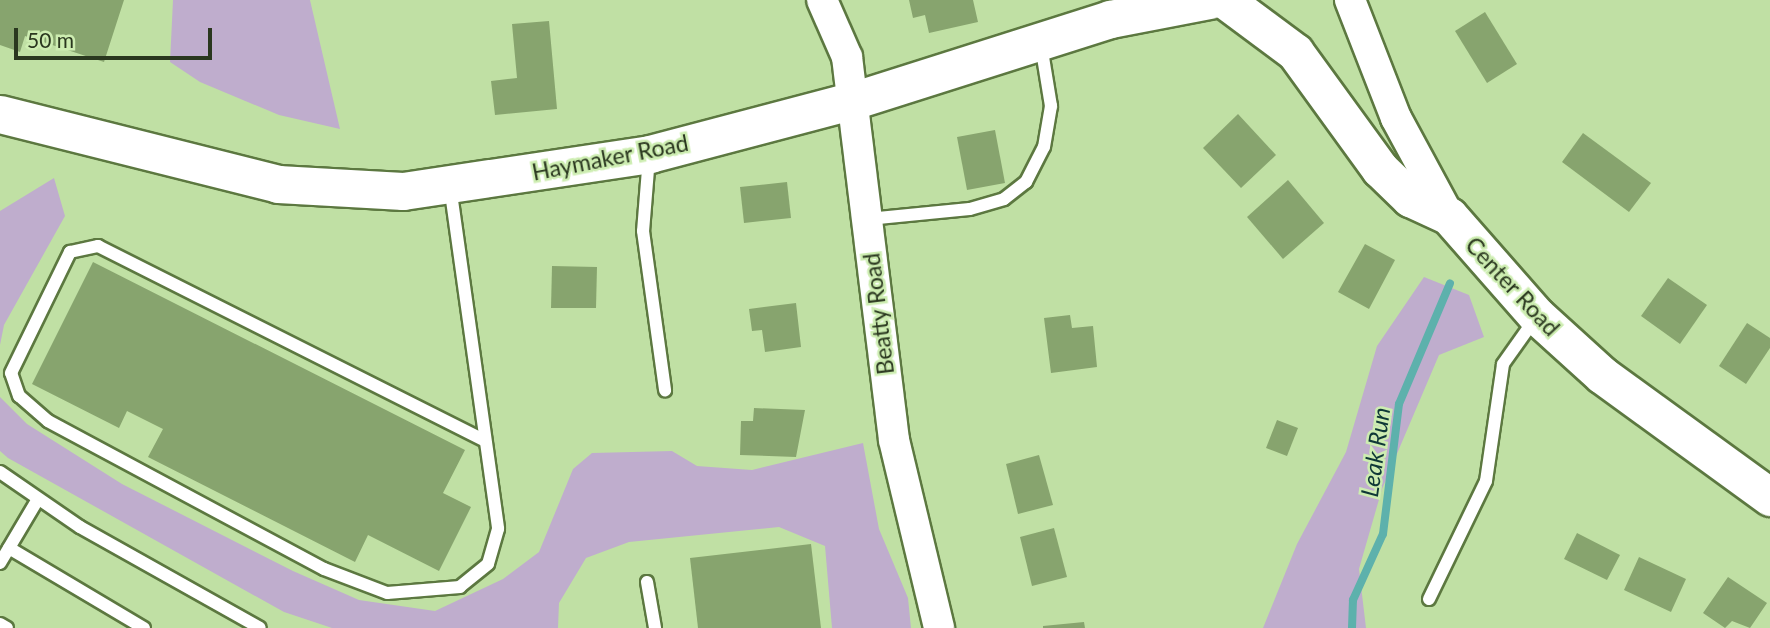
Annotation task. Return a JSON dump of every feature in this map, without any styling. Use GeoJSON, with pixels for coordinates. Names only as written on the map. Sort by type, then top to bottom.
{"type":"FeatureCollection","features":[{"type":"Feature","properties":{"kind":"main road","name":"Haymaker Road"},"geometry":{"type":"LineString","coordinates":[[0,114],[278,184],[403,191],[650,154],[855,100],[1040,41],[1103,10],[1210,0]]}},
{"type":"Feature","properties":{"kind":"main road"},"geometry":{"type":"LineString","coordinates":[[1225,0],[1295,52],[1351,134],[1410,198],[1449,216]]}},
{"type":"Feature","properties":{"kind":"main road","name":"Center Road"},"geometry":{"type":"LineString","coordinates":[[1449,216],[1537,316],[1602,375],[1770,497]]}},
{"type":"Feature","properties":{"kind":"street","name":"Beatty Road"},"geometry":{"type":"LineString","coordinates":[[822,0],[847,57],[855,100],[894,440],[939,628]]}},
{"type":"Feature","properties":{"kind":"street","name":"Center Road"},"geometry":{"type":"LineString","coordinates":[[1350,0],[1396,118],[1449,216]]}},
{"type":"Feature","properties":{"kind":"lane"},"geometry":{"type":"LineString","coordinates":[[868,219],[970,209],[1004,199],[1026,182],[1044,147],[1051,106],[1040,41]]}},
{"type":"Feature","properties":{"kind":"lane"},"geometry":{"type":"LineString","coordinates":[[650,154],[643,231],[665,390]]}},
{"type":"Feature","properties":{"kind":"lane"},"geometry":{"type":"LineString","coordinates":[[450,185],[498,529],[488,564],[460,587],[387,593],[324,569],[48,421],[19,396],[11,373],[70,252],[97,246],[485,441]]}},
{"type":"Feature","properties":{"kind":"lane"},"geometry":{"type":"LineString","coordinates":[[1429,599],[1486,481],[1503,365],[1537,316]]}},
{"type":"Feature","properties":{"kind":"lane"},"geometry":{"type":"LineString","coordinates":[[0,472],[38,499],[260,628]]}},
{"type":"Feature","properties":{"kind":"lane"},"geometry":{"type":"LineString","coordinates":[[0,563],[38,499]]}},
{"type":"Feature","properties":{"kind":"lane"},"geometry":{"type":"LineString","coordinates":[[9,548],[144,628]]}},
{"type":"Feature","properties":{"kind":"lane"},"geometry":{"type":"LineString","coordinates":[[647,582],[655,628]]}},
{"type":"Feature","properties":{"kind":"lane"},"geometry":{"type":"LineString","coordinates":[[0,624],[7,628]]}},
{"type":"Feature","properties":{"kind":"shaded area"},"geometry":{"type":"Polygon","coordinates":[[[173,0],[310,0],[340,129],[279,115],[200,82],[170,62],[173,0]]]}},
{"type":"Feature","properties":{"kind":"shaded area"},"geometry":{"type":"Polygon","coordinates":[[[54,178],[65,216],[4,325],[0,345],[0,211],[54,178]]]}},
{"type":"Feature","properties":{"kind":"shaded area"},"geometry":{"type":"Polygon","coordinates":[[[1424,277],[1469,295],[1484,337],[1439,355],[1382,489],[1359,569],[1366,628],[1263,628],[1297,544],[1346,452],[1377,346],[1424,277]]]}},
{"type":"Feature","properties":{"kind":"shaded area"},"geometry":{"type":"Polygon","coordinates":[[[0,397],[27,424],[122,484],[293,571],[359,600],[435,611],[503,579],[539,552],[573,469],[592,453],[672,451],[697,466],[752,470],[863,443],[879,529],[908,598],[911,628],[832,628],[825,546],[779,527],[629,542],[586,558],[559,603],[558,628],[332,628],[284,612],[8,458],[0,451],[0,397]]]}},
{"type":"Feature","properties":{"kind":"building"},"geometry":{"type":"Polygon","coordinates":[[[0,0],[124,0],[104,62],[25,36],[20,52],[0,45],[0,0]]]}},
{"type":"Feature","properties":{"kind":"building"},"geometry":{"type":"Polygon","coordinates":[[[909,0],[973,0],[978,22],[929,33],[925,15],[913,18],[909,0]]]}},
{"type":"Feature","properties":{"kind":"building"},"geometry":{"type":"Polygon","coordinates":[[[1485,12],[1517,64],[1487,83],[1455,31],[1485,12]]]}},
{"type":"Feature","properties":{"kind":"building"},"geometry":{"type":"Polygon","coordinates":[[[549,21],[557,109],[495,115],[491,81],[517,78],[512,24],[549,21]]]}},
{"type":"Feature","properties":{"kind":"building"},"geometry":{"type":"Polygon","coordinates":[[[1238,114],[1276,155],[1241,188],[1203,148],[1238,114]]]}},
{"type":"Feature","properties":{"kind":"building"},"geometry":{"type":"Polygon","coordinates":[[[995,130],[1005,183],[967,190],[957,137],[995,130]]]}},
{"type":"Feature","properties":{"kind":"building"},"geometry":{"type":"Polygon","coordinates":[[[1583,133],[1651,183],[1629,212],[1562,162],[1583,133]]]}},
{"type":"Feature","properties":{"kind":"building"},"geometry":{"type":"Polygon","coordinates":[[[1288,180],[1324,223],[1283,259],[1247,217],[1288,180]]]}},
{"type":"Feature","properties":{"kind":"building"},"geometry":{"type":"Polygon","coordinates":[[[787,182],[791,218],[744,223],[740,187],[787,182]]]}},
{"type":"Feature","properties":{"kind":"building"},"geometry":{"type":"Polygon","coordinates":[[[1365,244],[1395,260],[1369,309],[1338,292],[1365,244]]]}},
{"type":"Feature","properties":{"kind":"building"},"geometry":{"type":"Polygon","coordinates":[[[93,262],[465,450],[443,493],[471,507],[439,571],[368,535],[355,562],[148,457],[163,429],[127,411],[119,428],[32,384],[93,262]]]}},
{"type":"Feature","properties":{"kind":"building"},"geometry":{"type":"Polygon","coordinates":[[[552,266],[597,267],[596,308],[551,308],[552,266]]]}},
{"type":"Feature","properties":{"kind":"building"},"geometry":{"type":"Polygon","coordinates":[[[1668,278],[1707,305],[1680,344],[1641,316],[1668,278]]]}},
{"type":"Feature","properties":{"kind":"building"},"geometry":{"type":"Polygon","coordinates":[[[796,303],[801,347],[765,352],[762,330],[752,331],[749,309],[796,303]]]}},
{"type":"Feature","properties":{"kind":"building"},"geometry":{"type":"Polygon","coordinates":[[[1070,315],[1072,328],[1093,326],[1097,367],[1051,373],[1044,318],[1070,315]]]}},
{"type":"Feature","properties":{"kind":"building"},"geometry":{"type":"Polygon","coordinates":[[[1747,323],[1770,338],[1770,348],[1746,384],[1719,366],[1747,323]]]}},
{"type":"Feature","properties":{"kind":"building"},"geometry":{"type":"Polygon","coordinates":[[[754,408],[805,410],[796,457],[740,455],[741,421],[753,421],[754,408]]]}},
{"type":"Feature","properties":{"kind":"building"},"geometry":{"type":"Polygon","coordinates":[[[1277,420],[1298,428],[1287,456],[1266,448],[1277,420]]]}},
{"type":"Feature","properties":{"kind":"building"},"geometry":{"type":"Polygon","coordinates":[[[1039,455],[1053,505],[1018,514],[1006,464],[1039,455]]]}},
{"type":"Feature","properties":{"kind":"building"},"geometry":{"type":"Polygon","coordinates":[[[1054,528],[1067,577],[1032,586],[1020,537],[1054,528]]]}},
{"type":"Feature","properties":{"kind":"building"},"geometry":{"type":"Polygon","coordinates":[[[1577,533],[1620,555],[1607,580],[1564,559],[1577,533]]]}},
{"type":"Feature","properties":{"kind":"building"},"geometry":{"type":"Polygon","coordinates":[[[811,544],[821,628],[698,628],[690,558],[811,544]]]}},
{"type":"Feature","properties":{"kind":"building"},"geometry":{"type":"Polygon","coordinates":[[[1639,557],[1686,579],[1671,612],[1624,590],[1639,557]]]}},
{"type":"Feature","properties":{"kind":"building"},"geometry":{"type":"Polygon","coordinates":[[[1728,577],[1767,603],[1750,628],[1732,621],[1725,628],[1703,613],[1728,577]]]}},
{"type":"Feature","properties":{"kind":"building"},"geometry":{"type":"Polygon","coordinates":[[[1084,622],[1085,628],[1043,628],[1043,626],[1084,622]]]}},
{"type":"Feature","properties":{"kind":"waterway","name":"Leak Run"},"geometry":{"type":"LineString","coordinates":[[1352,628],[1353,600],[1383,534],[1399,404],[1450,283]]}}]}
